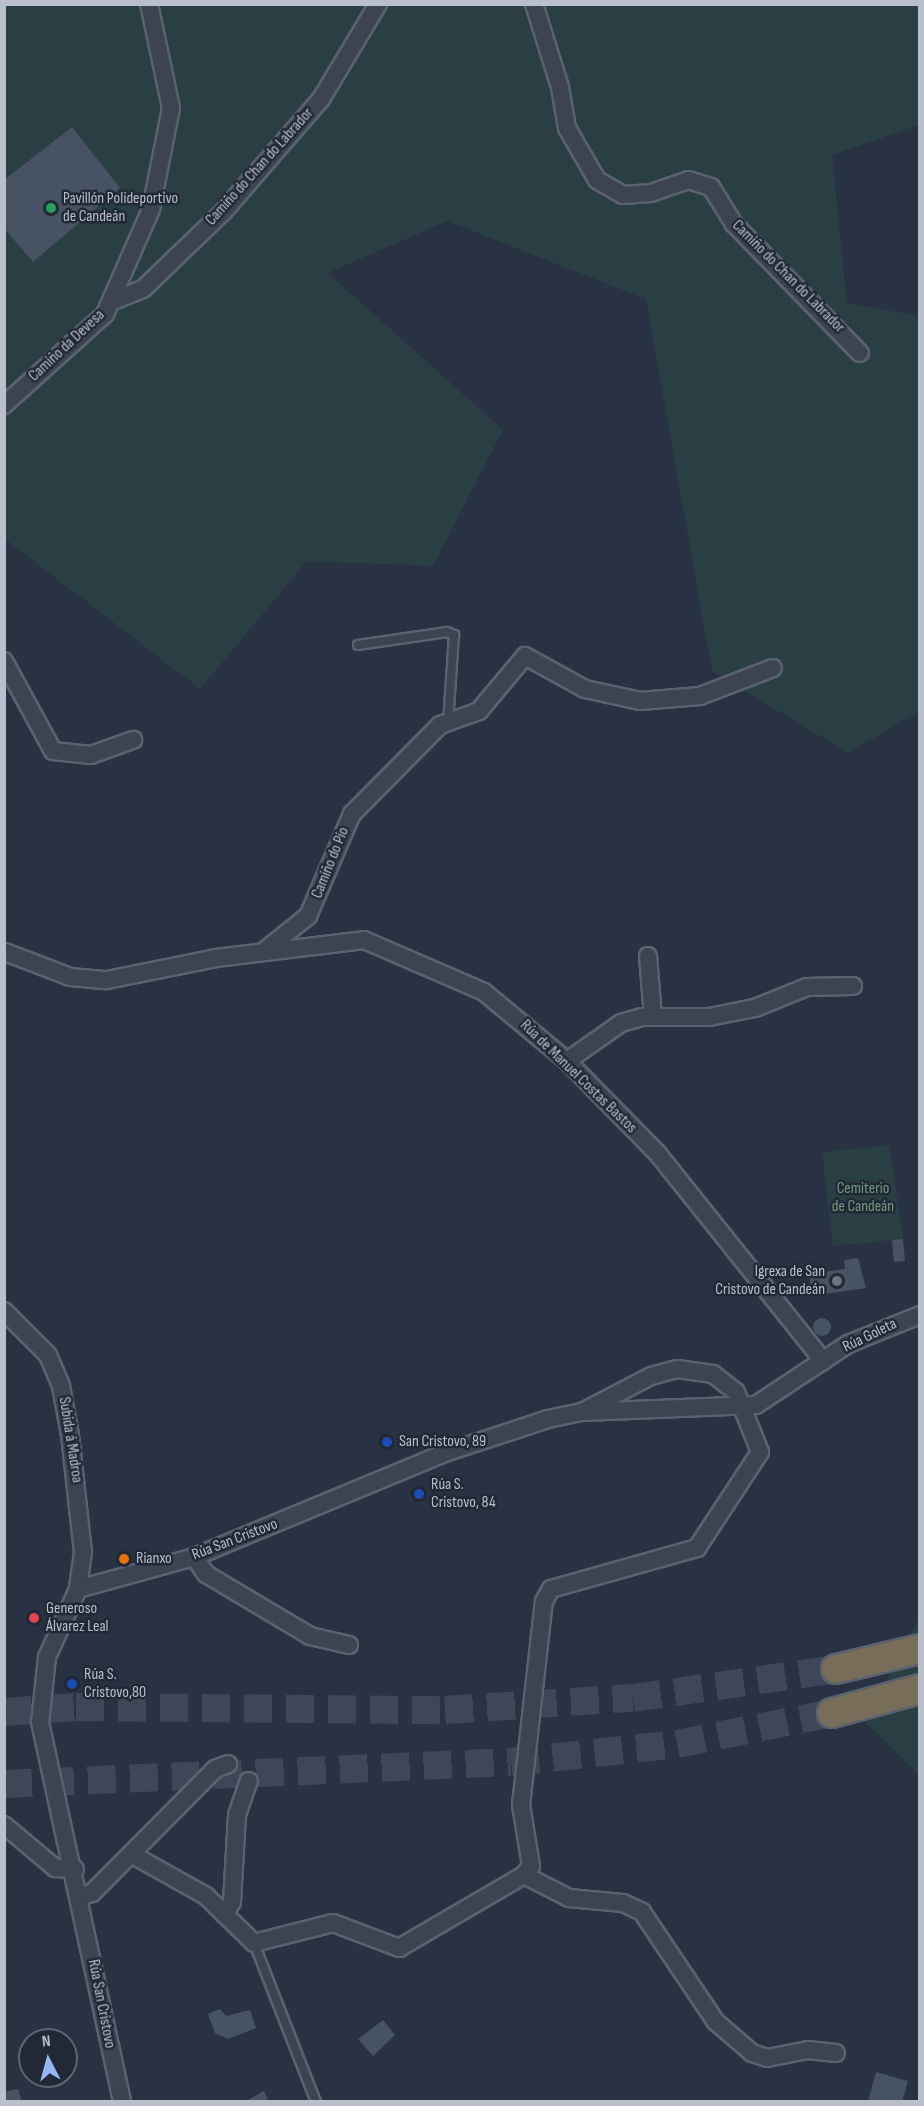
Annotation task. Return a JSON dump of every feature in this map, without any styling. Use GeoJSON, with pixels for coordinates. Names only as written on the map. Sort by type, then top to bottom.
{"type":"FeatureCollection","features":[{"type":"Feature","properties":{"kind":"highway"},"geometry":{"type":"LineString","coordinates":[[836,1669],[920,1649]]}},
{"type":"Feature","properties":{"kind":"highway"},"geometry":{"type":"LineString","coordinates":[[832,1713],[920,1689]]}},
{"type":"Feature","properties":{"kind":"street","name":"Camiño da Devesa"},"geometry":{"type":"LineString","coordinates":[[4,405],[88,331],[113,300],[151,209],[169,140],[167,75],[149,4]]}},
{"type":"Feature","properties":{"kind":"street","name":"Camiño do Chan do Labrador"},"geometry":{"type":"LineString","coordinates":[[113,300],[142,289],[224,211],[321,99],[378,4]]}},
{"type":"Feature","properties":{"kind":"street","name":"Camiño do Chan do Labrador"},"geometry":{"type":"LineString","coordinates":[[534,4],[560,87],[567,128],[597,180],[623,195],[651,193],[688,180],[711,188],[734,224],[860,353]]}},
{"type":"Feature","properties":{"kind":"street","name":"Camiño do Pío"},"geometry":{"type":"LineString","coordinates":[[263,952],[308,916],[352,814],[448,722],[480,711],[525,656],[585,689],[640,700],[700,696],[773,668]]}},
{"type":"Feature","properties":{"kind":"street"},"geometry":{"type":"LineString","coordinates":[[4,661],[53,751],[91,755],[133,740]]}},
{"type":"Feature","properties":{"kind":"street","name":"Rúa de Manuel Costas Bastos"},"geometry":{"type":"LineString","coordinates":[[5,952],[94,981],[263,952],[349,940],[380,944],[484,992],[567,1061],[658,1154],[822,1361]]}},
{"type":"Feature","properties":{"kind":"street"},"geometry":{"type":"LineString","coordinates":[[648,956],[653,1017]]}},
{"type":"Feature","properties":{"kind":"street"},"geometry":{"type":"LineString","coordinates":[[567,1061],[621,1023],[653,1017],[709,1017],[755,1008],[807,987],[854,986]]}},
{"type":"Feature","properties":{"kind":"street","name":"Subida á Madroa"},"geometry":{"type":"LineString","coordinates":[[4,1311],[48,1355],[61,1386],[82,1540],[78,1589]]}},
{"type":"Feature","properties":{"kind":"street","name":"Rúa Goleta"},"geometry":{"type":"LineString","coordinates":[[822,1361],[874,1330],[920,1316]]}},
{"type":"Feature","properties":{"kind":"street","name":"Rúa San Cristovo"},"geometry":{"type":"LineString","coordinates":[[122,2102],[75,1869],[49,1776],[39,1705],[47,1657],[78,1589],[194,1557],[448,1452],[582,1412],[742,1407],[767,1401],[822,1361]]}},
{"type":"Feature","properties":{"kind":"street","name":"Rúa San Cristovo"},"geometry":{"type":"LineString","coordinates":[[582,1412],[615,1390],[677,1369],[713,1374],[736,1392],[742,1407]]}},
{"type":"Feature","properties":{"kind":"street"},"geometry":{"type":"LineString","coordinates":[[131,1854],[206,1896],[254,1943],[333,1923],[390,1947],[408,1946],[524,1875],[530,1857],[520,1805],[544,1601],[551,1589],[566,1581],[697,1548],[760,1452],[742,1407]]}},
{"type":"Feature","properties":{"kind":"street"},"geometry":{"type":"LineString","coordinates":[[194,1557],[206,1574],[310,1636],[349,1645]]}},
{"type":"Feature","properties":{"kind":"street"},"geometry":{"type":"LineString","coordinates":[[81,1896],[92,1893],[215,1768],[228,1764]]}},
{"type":"Feature","properties":{"kind":"street"},"geometry":{"type":"LineString","coordinates":[[224,1914],[232,1902],[237,1815],[249,1781]]}},
{"type":"Feature","properties":{"kind":"street"},"geometry":{"type":"LineString","coordinates":[[4,1826],[55,1868],[75,1869]]}},
{"type":"Feature","properties":{"kind":"street"},"geometry":{"type":"LineString","coordinates":[[524,1875],[569,1898],[623,1903],[642,1912],[716,2022],[752,2053],[767,2058],[808,2050],[836,2053]]}},
{"type":"Feature","properties":{"kind":"lane"},"geometry":{"type":"LineString","coordinates":[[358,645],[447,632],[454,635],[448,722]]}},
{"type":"Feature","properties":{"kind":"lane"},"geometry":{"type":"LineString","coordinates":[[254,1943],[316,2102]]}},
{"type":"Feature","properties":{"kind":"green space"},"geometry":{"type":"Polygon","coordinates":[[[4,5],[919,5],[919,125],[832,155],[847,303],[919,316],[919,711],[848,753],[712,671],[646,299],[447,221],[328,273],[503,430],[433,566],[307,561],[200,689],[5,539],[4,5]]]}},
{"type":"Feature","properties":{"kind":"green space","name":"Cemiterio de Candeán"},"geometry":{"type":"Polygon","coordinates":[[[890,1145],[903,1239],[833,1246],[822,1152],[890,1145]]]}},
{"type":"Feature","properties":{"kind":"green space"},"geometry":{"type":"Polygon","coordinates":[[[919,1618],[919,1775],[865,1722],[919,1618]]]}},
{"type":"Feature","properties":{"kind":"building","name":"Pavillón Polideportivo de Candeán"},"geometry":{"type":"Polygon","coordinates":[[[72,127],[120,188],[33,262],[4,228],[4,180],[72,127]]]}},
{"type":"Feature","properties":{"kind":"building"},"geometry":{"type":"Polygon","coordinates":[[[903,1239],[905,1261],[894,1262],[892,1240],[903,1239]]]}},
{"type":"Feature","properties":{"kind":"building","name":"Igrexa de San Cristovo de Candeán"},"geometry":{"type":"Polygon","coordinates":[[[858,1258],[866,1288],[812,1296],[809,1274],[845,1269],[844,1260],[858,1258]]]}},
{"type":"Feature","properties":{"kind":"building"},"geometry":{"type":"Polygon","coordinates":[[[822,1318],[828,1321],[831,1327],[828,1333],[822,1336],[816,1333],[813,1327],[816,1321],[822,1318]]]}},
{"type":"Feature","properties":{"kind":"building"},"geometry":{"type":"Polygon","coordinates":[[[220,2009],[226,2016],[250,2010],[256,2028],[228,2039],[215,2033],[208,2014],[220,2009]]]}},
{"type":"Feature","properties":{"kind":"building"},"geometry":{"type":"Polygon","coordinates":[[[383,2020],[395,2035],[373,2056],[358,2039],[383,2020]]]}},
{"type":"Feature","properties":{"kind":"building"},"geometry":{"type":"Polygon","coordinates":[[[876,2072],[908,2081],[902,2102],[868,2101],[876,2072]]]}},
{"type":"Feature","properties":{"kind":"building"},"geometry":{"type":"Polygon","coordinates":[[[18,2089],[22,2102],[4,2102],[4,2092],[18,2089]]]}},
{"type":"Feature","properties":{"kind":"building"},"geometry":{"type":"Polygon","coordinates":[[[264,2091],[269,2102],[244,2102],[264,2091]]]}},
{"type":"Feature","properties":{"kind":"tunnel"},"geometry":{"type":"LineString","coordinates":[[4,1712],[76,1707],[445,1710],[633,1698],[836,1669]]}},
{"type":"Feature","properties":{"kind":"tunnel"},"geometry":{"type":"LineString","coordinates":[[4,1784],[511,1762],[677,1744],[832,1713]]}},
{"type":"Feature","properties":{"kind":"place","name":"Pavillón Polideportivo de Candeán"},"geometry":{"type":"Point","coordinates":[51,208]}},
{"type":"Feature","properties":{"kind":"place","name":"Igrexa de San Cristovo de Candeán"},"geometry":{"type":"Point","coordinates":[837,1281]}},
{"type":"Feature","properties":{"kind":"place","name":"San Cristovo, 89"},"geometry":{"type":"Point","coordinates":[387,1442]}},
{"type":"Feature","properties":{"kind":"place","name":"Rúa S. Cristovo, 84"},"geometry":{"type":"Point","coordinates":[419,1494]}},
{"type":"Feature","properties":{"kind":"place","name":"Rianxo"},"geometry":{"type":"Point","coordinates":[124,1559]}},
{"type":"Feature","properties":{"kind":"place","name":"Generoso Álvarez Leal"},"geometry":{"type":"Point","coordinates":[34,1618]}},
{"type":"Feature","properties":{"kind":"place","name":"Rúa S. Cristovo,80"},"geometry":{"type":"Point","coordinates":[72,1684]}}]}
